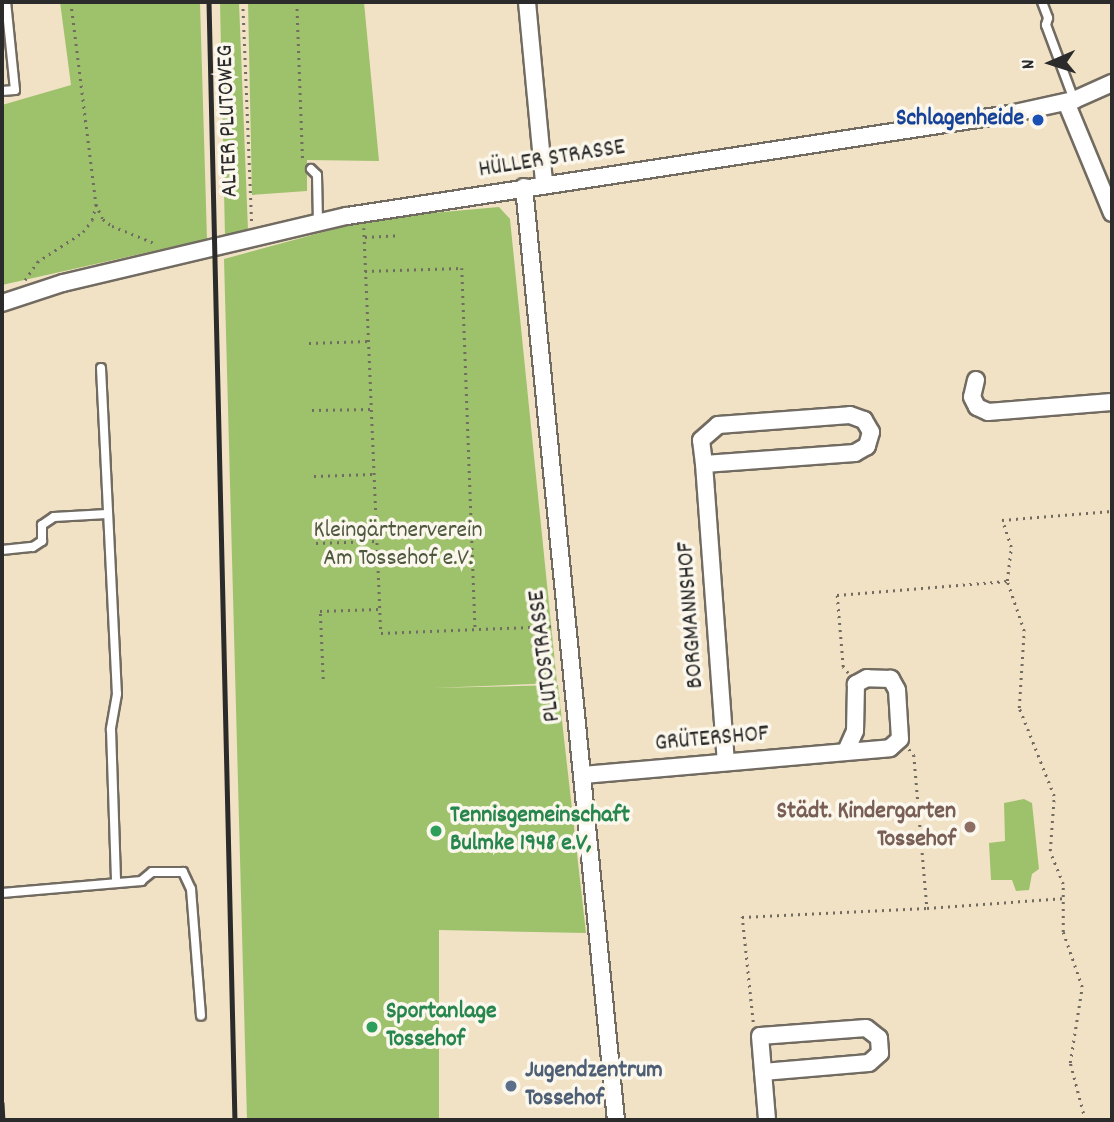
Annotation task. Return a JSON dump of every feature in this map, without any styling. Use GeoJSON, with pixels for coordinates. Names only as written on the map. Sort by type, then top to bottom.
{"type":"FeatureCollection","features":[{"type":"Feature","properties":{"kind":"street"},"geometry":{"type":"LineString","coordinates":[[527,2],[544,183]]}},
{"type":"Feature","properties":{"kind":"street","name":"HÜLLER STRASSE"},"geometry":{"type":"LineString","coordinates":[[2,303],[318,222],[544,183],[1070,101],[1112,83]]}},
{"type":"Feature","properties":{"kind":"street"},"geometry":{"type":"LineString","coordinates":[[1070,101],[1112,213]]}},
{"type":"Feature","properties":{"kind":"street","name":"PLUTOSTRASSE"},"geometry":{"type":"LineString","coordinates":[[524,187],[565,625],[583,775],[616,1120]]}},
{"type":"Feature","properties":{"kind":"street"},"geometry":{"type":"LineString","coordinates":[[976,380],[972,397],[988,412],[1112,402]]}},
{"type":"Feature","properties":{"kind":"street","name":"BORGMANNSHOF"},"geometry":{"type":"LineString","coordinates":[[704,464],[855,453],[867,446],[871,432],[864,420],[850,415],[718,425],[701,440],[726,762]]}},
{"type":"Feature","properties":{"kind":"street"},"geometry":{"type":"LineString","coordinates":[[846,751],[855,732],[856,684],[867,678],[891,679],[897,690],[900,739]]}},
{"type":"Feature","properties":{"kind":"street","name":"GRÜTERSHOF"},"geometry":{"type":"LineString","coordinates":[[583,775],[890,748],[900,739]]}},
{"type":"Feature","properties":{"kind":"street"},"geometry":{"type":"LineString","coordinates":[[763,1072],[869,1063],[880,1053],[879,1038],[866,1028],[760,1037],[767,1120]]}},
{"type":"Feature","properties":{"kind":"lane"},"geometry":{"type":"LineString","coordinates":[[2,91],[15,90],[6,2]]}},
{"type":"Feature","properties":{"kind":"lane"},"geometry":{"type":"LineString","coordinates":[[1042,2],[1048,18],[1046,25],[1070,101]]}},
{"type":"Feature","properties":{"kind":"lane"},"geometry":{"type":"LineString","coordinates":[[311,169],[317,175],[318,222]]}},
{"type":"Feature","properties":{"kind":"lane"},"geometry":{"type":"LineString","coordinates":[[101,368],[117,694],[111,729],[116,883]]}},
{"type":"Feature","properties":{"kind":"lane"},"geometry":{"type":"LineString","coordinates":[[2,550],[33,547],[42,541],[42,526],[54,517],[107,514]]}},
{"type":"Feature","properties":{"kind":"lane"},"geometry":{"type":"LineString","coordinates":[[2,893],[141,881],[152,872],[183,872],[187,878],[201,1016]]}},
{"type":"Feature","properties":{"kind":"path"},"geometry":{"type":"LineString","coordinates":[[71,2],[96,204],[103,219],[155,243],[168,260]]}},
{"type":"Feature","properties":{"kind":"path","name":"ALTER PLUTOWEG"},"geometry":{"type":"LineString","coordinates":[[243,2],[250,211],[257,239]]}},
{"type":"Feature","properties":{"kind":"path"},"geometry":{"type":"LineString","coordinates":[[297,2],[302,161],[311,169]]}},
{"type":"Feature","properties":{"kind":"path"},"geometry":{"type":"LineString","coordinates":[[21,296],[26,277],[37,262],[83,232],[92,220],[96,204]]}},
{"type":"Feature","properties":{"kind":"path"},"geometry":{"type":"LineString","coordinates":[[363,214],[381,633],[565,625]]}},
{"type":"Feature","properties":{"kind":"path"},"geometry":{"type":"LineString","coordinates":[[365,237],[398,234]]}},
{"type":"Feature","properties":{"kind":"path"},"geometry":{"type":"LineString","coordinates":[[365,271],[462,268],[475,629]]}},
{"type":"Feature","properties":{"kind":"path"},"geometry":{"type":"LineString","coordinates":[[309,343],[369,341]]}},
{"type":"Feature","properties":{"kind":"path"},"geometry":{"type":"LineString","coordinates":[[312,410],[372,409]]}},
{"type":"Feature","properties":{"kind":"path"},"geometry":{"type":"LineString","coordinates":[[314,476],[373,474]]}},
{"type":"Feature","properties":{"kind":"path"},"geometry":{"type":"LineString","coordinates":[[1085,1120],[1070,1063],[1082,987],[1063,932],[1066,898],[1049,850],[1051,787],[1019,708],[1024,631],[1007,581],[1012,547],[1002,520],[1112,511]]}},
{"type":"Feature","properties":{"kind":"path"},"geometry":{"type":"LineString","coordinates":[[316,543],[376,541]]}},
{"type":"Feature","properties":{"kind":"path"},"geometry":{"type":"LineString","coordinates":[[856,684],[842,667],[837,595],[1007,581]]}},
{"type":"Feature","properties":{"kind":"path"},"geometry":{"type":"LineString","coordinates":[[323,679],[320,611],[379,609]]}},
{"type":"Feature","properties":{"kind":"path"},"geometry":{"type":"LineString","coordinates":[[900,739],[914,755],[927,908]]}},
{"type":"Feature","properties":{"kind":"path"},"geometry":{"type":"LineString","coordinates":[[760,1037],[754,1027],[742,917],[1066,898]]}},
{"type":"Feature","properties":{"kind":"green space"},"geometry":{"type":"Polygon","coordinates":[[[60,2],[200,2],[207,239],[2,285],[2,105],[71,85],[60,2]]]}},
{"type":"Feature","properties":{"kind":"green space"},"geometry":{"type":"Polygon","coordinates":[[[220,2],[239,2],[248,230],[225,237],[220,2]]]}},
{"type":"Feature","properties":{"kind":"green space"},"geometry":{"type":"Polygon","coordinates":[[[248,2],[364,2],[379,161],[307,160],[307,191],[252,195],[248,2]]]}},
{"type":"Feature","properties":{"kind":"green space","name":"Kleingärtnerverein Am Tossehof e.V."},"geometry":{"type":"Polygon","coordinates":[[[499,207],[510,219],[557,683],[433,688],[558,685],[586,933],[439,930],[439,1120],[247,1120],[224,259],[375,218],[499,207]]]}},
{"type":"Feature","properties":{"kind":"green space"},"geometry":{"type":"Polygon","coordinates":[[[1024,799],[1032,803],[1039,869],[1032,874],[1029,890],[1016,891],[1012,880],[991,880],[989,843],[1005,841],[1004,803],[1024,799]]]}},
{"type":"Feature","properties":{"kind":"railway"},"geometry":{"type":"LineString","coordinates":[[209,2],[235,1120]]}},
{"type":"Feature","properties":{"kind":"railway"},"geometry":{"type":"LineString","coordinates":[[2,1103],[3,1120]]}},
{"type":"Feature","properties":{"kind":"place","name":"Schlagenheide"},"geometry":{"type":"Point","coordinates":[1038,120]}},
{"type":"Feature","properties":{"kind":"place","name":"Städt. Kindergarten Tossehof"},"geometry":{"type":"Point","coordinates":[970,827]}},
{"type":"Feature","properties":{"kind":"place","name":"Tennisgemeinschaft Bulmke 1948 e.V,"},"geometry":{"type":"Point","coordinates":[436,831]}},
{"type":"Feature","properties":{"kind":"place","name":"Sportanlage Tossehof"},"geometry":{"type":"Point","coordinates":[372,1027]}},
{"type":"Feature","properties":{"kind":"place","name":"Jugendzentrum Tossehof"},"geometry":{"type":"Point","coordinates":[511,1086]}}]}
